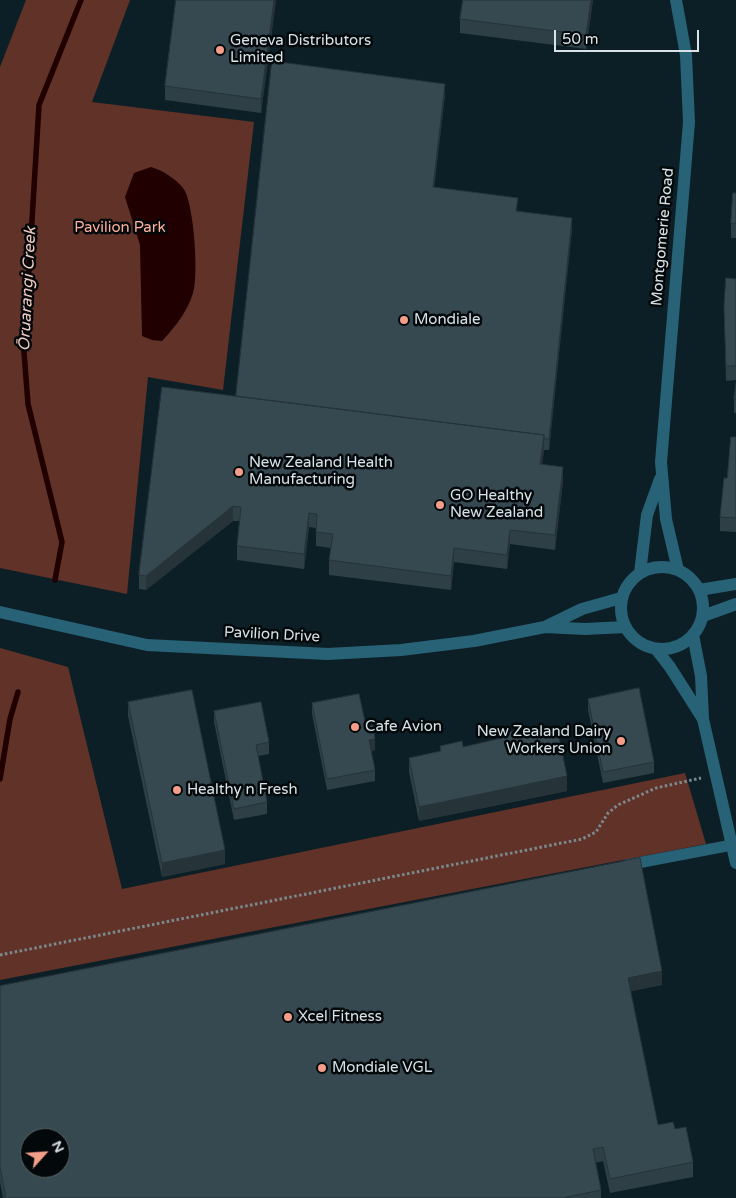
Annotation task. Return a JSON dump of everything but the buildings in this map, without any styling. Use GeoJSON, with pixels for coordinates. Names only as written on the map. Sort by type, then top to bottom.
{"type":"FeatureCollection","features":[{"type":"Feature","properties":{"kind":"street","name":"Montgomerie Road"},"geometry":{"type":"LineString","coordinates":[[676,0],[686,55],[689,122],[661,477],[666,519],[678,570]]}},
{"type":"Feature","properties":{"kind":"street","name":"Montgomerie Road"},"geometry":{"type":"LineString","coordinates":[[640,573],[647,515],[661,477]]}},
{"type":"Feature","properties":{"kind":"street"},"geometry":{"type":"LineString","coordinates":[[665,567],[678,570],[690,578],[699,590],[702,598],[703,616],[693,635],[676,647],[656,649],[643,645],[632,638],[625,627],[621,613],[622,598],[628,584],[640,573],[652,568],[665,567]]}},
{"type":"Feature","properties":{"kind":"street"},"geometry":{"type":"LineString","coordinates":[[699,590],[736,584]]}},
{"type":"Feature","properties":{"kind":"street","name":"Pavilion Drive"},"geometry":{"type":"LineString","coordinates":[[545,627],[582,609],[622,598]]}},
{"type":"Feature","properties":{"kind":"street"},"geometry":{"type":"LineString","coordinates":[[703,616],[736,604]]}},
{"type":"Feature","properties":{"kind":"street","name":"Pavilion Drive"},"geometry":{"type":"LineString","coordinates":[[0,612],[147,646],[328,654],[401,650],[456,643],[545,627],[585,629],[625,627]]}},
{"type":"Feature","properties":{"kind":"street"},"geometry":{"type":"LineString","coordinates":[[693,635],[701,676],[703,720],[736,863]]}},
{"type":"Feature","properties":{"kind":"street"},"geometry":{"type":"LineString","coordinates":[[656,649],[670,667],[703,720]]}},
{"type":"Feature","properties":{"kind":"lane"},"geometry":{"type":"LineString","coordinates":[[615,868],[732,845]]}},
{"type":"Feature","properties":{"kind":"path"},"geometry":{"type":"LineString","coordinates":[[0,954],[582,839],[596,832],[608,813],[618,805],[656,788],[715,774]]}},
{"type":"Feature","properties":{"kind":"green space","name":"Pavilion Park"},"geometry":{"type":"Polygon","coordinates":[[[26,0],[130,0],[92,102],[254,122],[223,390],[148,377],[127,594],[0,568],[0,67],[26,0]]]}},
{"type":"Feature","properties":{"kind":"green space"},"geometry":{"type":"Polygon","coordinates":[[[0,648],[68,667],[122,889],[685,773],[706,844],[0,980],[0,648]]]}},
{"type":"Feature","properties":{"kind":"shaded area"},"geometry":{"type":"Polygon","coordinates":[[[151,167],[168,175],[183,188],[187,196],[193,223],[196,272],[193,293],[188,306],[162,341],[142,336],[140,245],[125,197],[134,173],[151,167]]]}},
{"type":"Feature","properties":{"kind":"waterway","name":"Ōruarangi Creek"},"geometry":{"type":"LineString","coordinates":[[55,580],[62,542],[28,404],[24,352],[39,105],[81,0]]}},
{"type":"Feature","properties":{"kind":"waterway","name":"Ōruarangi Creek"},"geometry":{"type":"LineString","coordinates":[[0,779],[10,719],[18,692]]}},
{"type":"Feature","properties":{"kind":"place","name":"Geneva Distributors Limited"},"geometry":{"type":"Point","coordinates":[220,50]}},
{"type":"Feature","properties":{"kind":"place","name":"Mondiale"},"geometry":{"type":"Point","coordinates":[404,320]}},
{"type":"Feature","properties":{"kind":"place","name":"New Zealand Health Manufacturing"},"geometry":{"type":"Point","coordinates":[239,472]}},
{"type":"Feature","properties":{"kind":"place","name":"GO Healthy New Zealand"},"geometry":{"type":"Point","coordinates":[440,505]}},
{"type":"Feature","properties":{"kind":"place","name":"Cafe Avion"},"geometry":{"type":"Point","coordinates":[355,727]}},
{"type":"Feature","properties":{"kind":"place","name":"New Zealand Dairy Workers Union"},"geometry":{"type":"Point","coordinates":[621,741]}},
{"type":"Feature","properties":{"kind":"place","name":"Healthy n Fresh"},"geometry":{"type":"Point","coordinates":[177,790]}},
{"type":"Feature","properties":{"kind":"place","name":"Xcel Fitness"},"geometry":{"type":"Point","coordinates":[288,1017]}},
{"type":"Feature","properties":{"kind":"place","name":"Mondiale VGL"},"geometry":{"type":"Point","coordinates":[322,1068]}}]}
